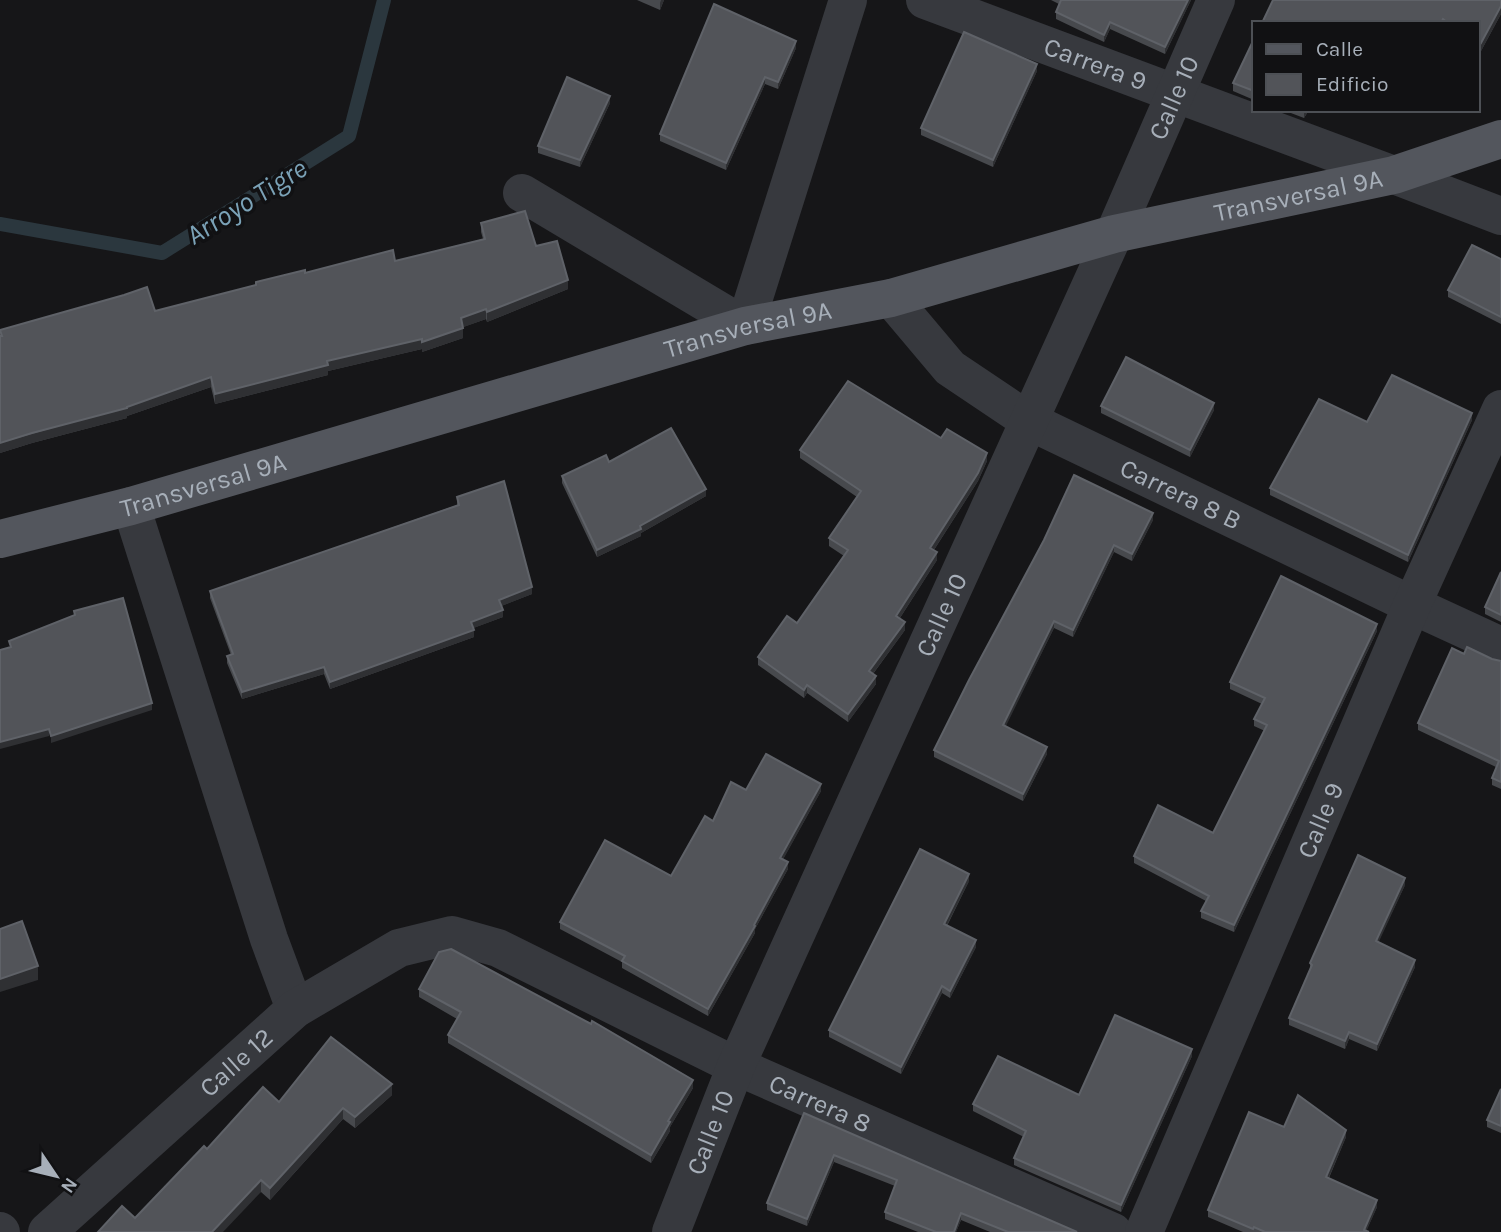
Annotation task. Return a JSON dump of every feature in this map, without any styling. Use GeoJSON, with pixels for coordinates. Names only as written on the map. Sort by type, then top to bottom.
{"type":"FeatureCollection","features":[{"type":"Feature","properties":{"kind":"main road","name":"Transversal 9A"},"geometry":{"type":"LineString","coordinates":[[0,539],[131,506],[745,326],[891,298],[1114,234],[1394,175],[1501,139]]}},
{"type":"Feature","properties":{"kind":"street"},"geometry":{"type":"LineString","coordinates":[[522,193],[745,326],[848,0]]}},
{"type":"Feature","properties":{"kind":"street","name":"Carrera 9"},"geometry":{"type":"LineString","coordinates":[[925,0],[1501,216]]}},
{"type":"Feature","properties":{"kind":"street","name":"Calle 10"},"geometry":{"type":"LineString","coordinates":[[671,1232],[736,1066],[1114,234],[1216,0]]}},
{"type":"Feature","properties":{"kind":"street","name":"Carrera 8 B"},"geometry":{"type":"LineString","coordinates":[[891,298],[950,368],[1029,421],[1501,646]]}},
{"type":"Feature","properties":{"kind":"street","name":"Calle 9"},"geometry":{"type":"LineString","coordinates":[[1144,1232],[1412,605],[1501,409]]}},
{"type":"Feature","properties":{"kind":"street"},"geometry":{"type":"LineString","coordinates":[[131,506],[269,939],[295,1009]]}},
{"type":"Feature","properties":{"kind":"street","name":"Carrera 8"},"geometry":{"type":"LineString","coordinates":[[452,935],[498,948],[736,1066],[1113,1232]]}},
{"type":"Feature","properties":{"kind":"street","name":"Calle 12"},"geometry":{"type":"LineString","coordinates":[[47,1232],[295,1009],[399,948],[452,935]]}},
{"type":"Feature","properties":{"kind":"building"},"geometry":{"type":"Polygon","coordinates":[[[1061,0],[1188,0],[1165,47],[1110,22],[1104,35],[1056,12],[1061,0]]]}},
{"type":"Feature","properties":{"kind":"building"},"geometry":{"type":"Polygon","coordinates":[[[1273,0],[1501,0],[1501,6],[1481,43],[1480,21],[1263,21],[1273,0]]]}},
{"type":"Feature","properties":{"kind":"building"},"geometry":{"type":"Polygon","coordinates":[[[714,4],[796,41],[778,82],[765,77],[726,163],[660,134],[714,4]]]}},
{"type":"Feature","properties":{"kind":"building"},"geometry":{"type":"Polygon","coordinates":[[[964,32],[1037,64],[993,160],[921,128],[964,32]]]}},
{"type":"Feature","properties":{"kind":"building"},"geometry":{"type":"Polygon","coordinates":[[[1252,43],[1252,90],[1233,83],[1252,43]]]}},
{"type":"Feature","properties":{"kind":"building"},"geometry":{"type":"Polygon","coordinates":[[[567,77],[610,96],[580,160],[538,146],[567,77]]]}},
{"type":"Feature","properties":{"kind":"building"},"geometry":{"type":"Polygon","coordinates":[[[525,211],[536,246],[557,241],[568,280],[487,312],[486,309],[461,318],[463,328],[422,342],[422,339],[327,361],[328,365],[215,394],[211,377],[127,408],[0,443],[0,330],[147,287],[155,311],[256,285],[256,282],[305,270],[305,273],[393,250],[395,261],[485,239],[481,223],[525,211]]]}},
{"type":"Feature","properties":{"kind":"building"},"geometry":{"type":"Polygon","coordinates":[[[1472,245],[1501,259],[1501,317],[1448,290],[1472,245]]]}},
{"type":"Feature","properties":{"kind":"building"},"geometry":{"type":"Polygon","coordinates":[[[1126,357],[1214,403],[1190,450],[1101,406],[1126,357]]]}},
{"type":"Feature","properties":{"kind":"building"},"geometry":{"type":"Polygon","coordinates":[[[1392,375],[1472,413],[1408,555],[1270,488],[1319,399],[1367,422],[1392,375]]]}},
{"type":"Feature","properties":{"kind":"building"},"geometry":{"type":"Polygon","coordinates":[[[848,381],[941,438],[947,429],[987,453],[978,473],[930,548],[937,552],[896,616],[905,622],[869,671],[876,676],[848,714],[807,685],[804,690],[758,657],[787,616],[797,623],[848,550],[829,538],[861,491],[800,450],[848,381]]]}},
{"type":"Feature","properties":{"kind":"building"},"geometry":{"type":"Polygon","coordinates":[[[671,428],[706,489],[640,526],[641,529],[597,550],[562,476],[606,455],[609,462],[671,428]]]}},
{"type":"Feature","properties":{"kind":"building"},"geometry":{"type":"Polygon","coordinates":[[[1074,475],[1153,513],[1132,554],[1114,545],[1073,630],[1054,621],[1003,725],[1047,747],[1023,794],[934,750],[1044,540],[1074,475]]]}},
{"type":"Feature","properties":{"kind":"building"},"geometry":{"type":"Polygon","coordinates":[[[504,481],[532,587],[499,600],[503,610],[471,622],[474,630],[330,682],[324,667],[242,692],[227,656],[233,654],[210,591],[459,505],[457,497],[504,481]]]}},
{"type":"Feature","properties":{"kind":"building"},"geometry":{"type":"Polygon","coordinates":[[[1501,572],[1501,615],[1485,607],[1501,572]]]}},
{"type":"Feature","properties":{"kind":"building"},"geometry":{"type":"Polygon","coordinates":[[[1281,576],[1377,624],[1234,925],[1201,911],[1209,896],[1134,856],[1158,805],[1213,833],[1267,725],[1254,719],[1265,698],[1230,682],[1281,576]]]}},
{"type":"Feature","properties":{"kind":"building"},"geometry":{"type":"Polygon","coordinates":[[[123,598],[152,703],[51,736],[49,729],[0,742],[0,650],[11,647],[9,641],[75,615],[74,611],[123,598]]]}},
{"type":"Feature","properties":{"kind":"building"},"geometry":{"type":"Polygon","coordinates":[[[1467,647],[1501,661],[1501,782],[1492,778],[1499,761],[1418,723],[1452,648],[1464,654],[1467,647]]]}},
{"type":"Feature","properties":{"kind":"building"},"geometry":{"type":"Polygon","coordinates":[[[766,754],[821,784],[780,858],[788,862],[708,1009],[622,961],[625,956],[560,922],[605,840],[671,876],[705,816],[713,821],[731,782],[746,790],[766,754]]]}},
{"type":"Feature","properties":{"kind":"building"},"geometry":{"type":"Polygon","coordinates":[[[920,849],[969,874],[944,924],[976,940],[950,991],[942,986],[901,1067],[829,1030],[920,849]]]}},
{"type":"Feature","properties":{"kind":"building"},"geometry":{"type":"Polygon","coordinates":[[[1358,855],[1405,878],[1376,941],[1415,960],[1377,1044],[1349,1032],[1345,1041],[1289,1018],[1312,965],[1310,963],[1358,855]]]}},
{"type":"Feature","properties":{"kind":"building"},"geometry":{"type":"Polygon","coordinates":[[[22,921],[38,966],[0,979],[0,929],[22,921]]]}},
{"type":"Feature","properties":{"kind":"building"},"geometry":{"type":"Polygon","coordinates":[[[451,949],[591,1024],[592,1021],[693,1080],[651,1155],[448,1035],[461,1012],[419,989],[439,952],[451,949]]]}},
{"type":"Feature","properties":{"kind":"building"},"geometry":{"type":"Polygon","coordinates":[[[1115,1015],[1192,1049],[1121,1205],[1014,1158],[1026,1131],[973,1104],[998,1056],[1079,1095],[1115,1015]]]}},
{"type":"Feature","properties":{"kind":"building"},"geometry":{"type":"Polygon","coordinates":[[[331,1037],[392,1084],[355,1117],[343,1108],[270,1188],[261,1180],[212,1232],[98,1232],[122,1206],[135,1218],[204,1146],[207,1149],[263,1087],[279,1102],[331,1037]]]}},
{"type":"Feature","properties":{"kind":"building"},"geometry":{"type":"Polygon","coordinates":[[[1501,1089],[1501,1126],[1487,1120],[1501,1089]]]}},
{"type":"Feature","properties":{"kind":"building"},"geometry":{"type":"Polygon","coordinates":[[[1298,1095],[1346,1130],[1326,1177],[1377,1200],[1364,1230],[1369,1232],[1265,1232],[1208,1210],[1249,1112],[1284,1127],[1298,1095]]]}},
{"type":"Feature","properties":{"kind":"building"},"geometry":{"type":"Polygon","coordinates":[[[804,1113],[1077,1232],[1008,1232],[961,1213],[954,1232],[936,1232],[885,1212],[897,1180],[834,1155],[807,1219],[767,1203],[804,1113]]]}},
{"type":"Feature","properties":{"kind":"waterway","name":"Arroyo Tigre"},"geometry":{"type":"LineString","coordinates":[[0,224],[162,253],[349,136],[384,0]]}}]}
